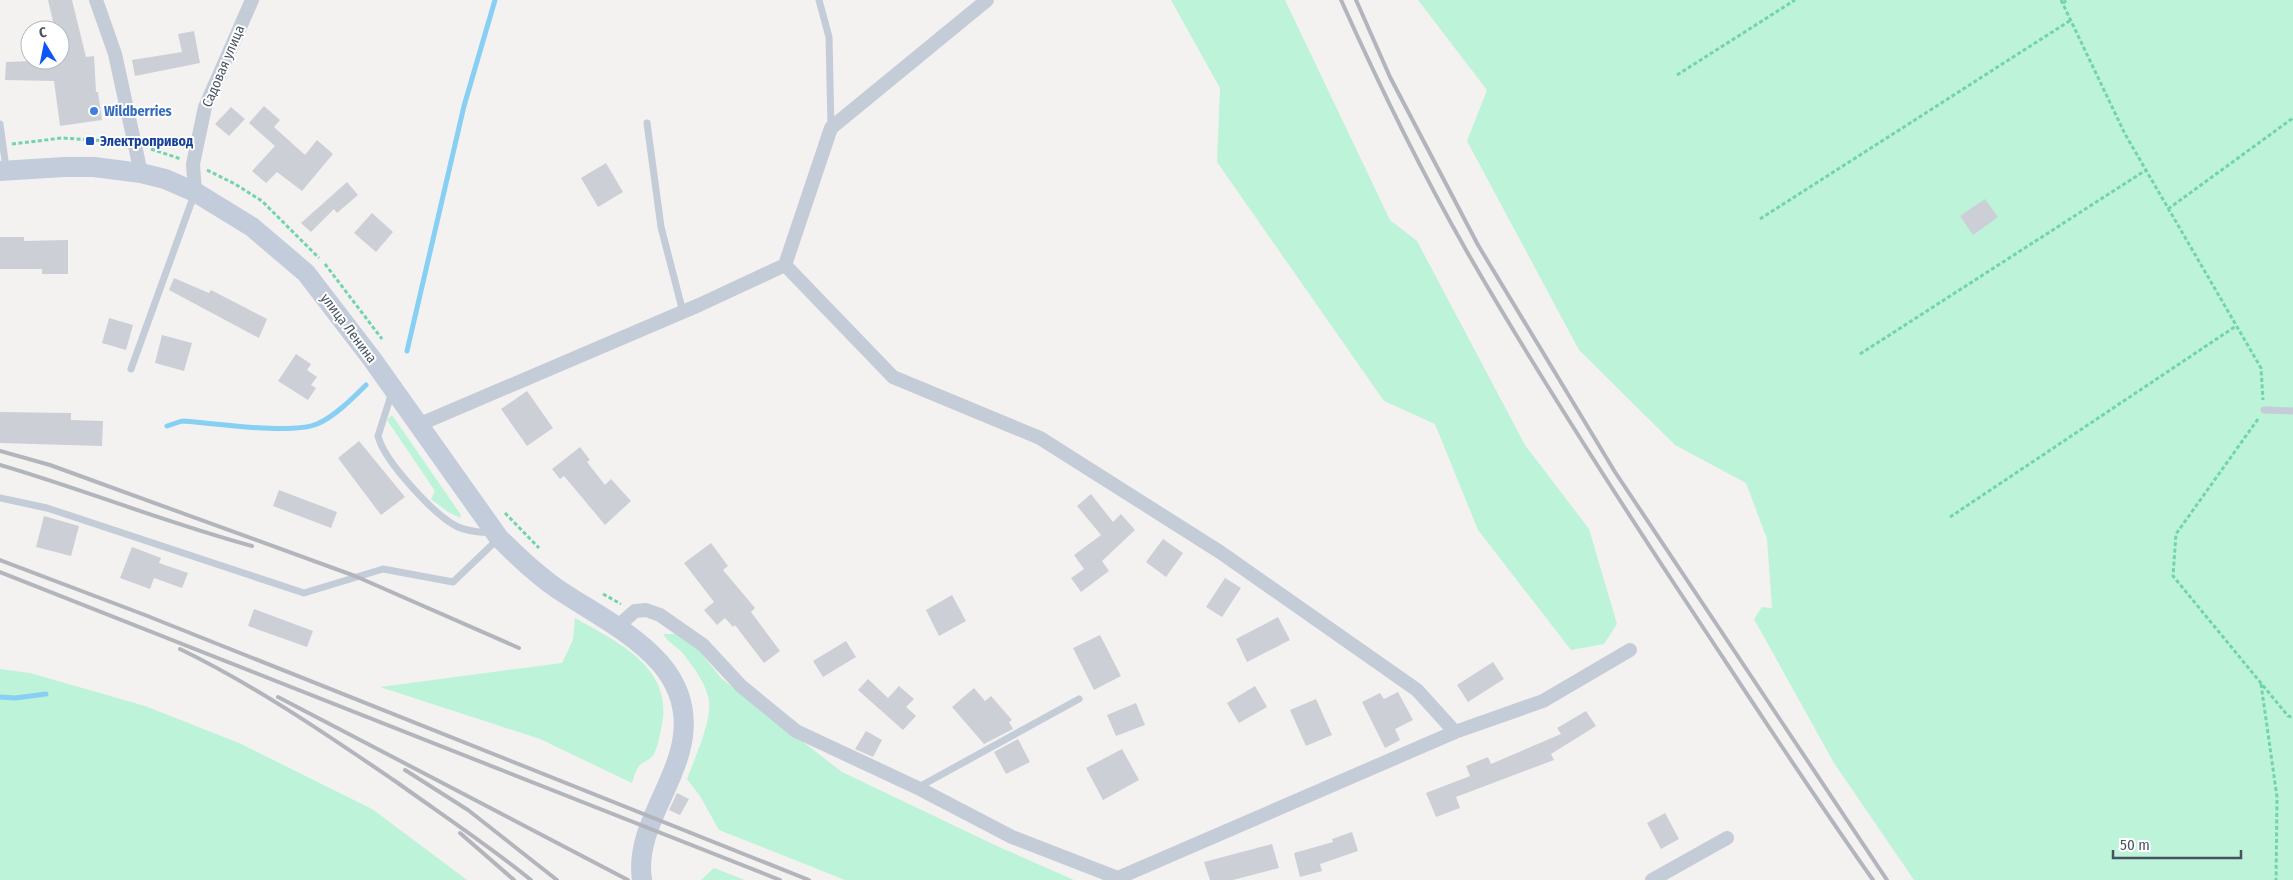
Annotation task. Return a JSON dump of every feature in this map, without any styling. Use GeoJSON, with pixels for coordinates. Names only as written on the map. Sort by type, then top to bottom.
{"type":"FeatureCollection","features":[{"type":"Feature","properties":{"kind":"main road","name":"улица Ленина"},"geometry":{"type":"LineString","coordinates":[[3,171],[94,167],[141,173],[165,179],[195,192],[252,227],[306,273],[393,389],[498,536],[525,564],[541,577],[649,651],[671,676],[680,694],[685,720],[676,765],[644,842],[641,864],[642,880]]}},
{"type":"Feature","properties":{"kind":"street"},"geometry":{"type":"LineString","coordinates":[[96,0],[114,54],[141,173]]}},
{"type":"Feature","properties":{"kind":"street","name":"Садовая улица"},"geometry":{"type":"LineString","coordinates":[[195,192],[193,164],[203,112],[252,0]]}},
{"type":"Feature","properties":{"kind":"street"},"geometry":{"type":"LineString","coordinates":[[418,425],[683,312],[785,264],[831,128],[984,1]]}},
{"type":"Feature","properties":{"kind":"street"},"geometry":{"type":"LineString","coordinates":[[785,264],[893,376],[1040,438],[1220,552],[1417,690],[1454,732]]}},
{"type":"Feature","properties":{"kind":"street"},"geometry":{"type":"LineString","coordinates":[[617,628],[635,611],[646,610],[660,615],[703,645],[741,686],[796,732],[917,788],[1012,837],[1121,879],[1454,732],[1543,701],[1630,650]]}},
{"type":"Feature","properties":{"kind":"street"},"geometry":{"type":"LineString","coordinates":[[1652,880],[1727,838]]}},
{"type":"Feature","properties":{"kind":"lane"},"geometry":{"type":"LineString","coordinates":[[819,0],[828,37],[831,128]]}},
{"type":"Feature","properties":{"kind":"lane"},"geometry":{"type":"LineString","coordinates":[[647,123],[661,227],[683,312]]}},
{"type":"Feature","properties":{"kind":"lane"},"geometry":{"type":"LineString","coordinates":[[0,124],[3,171]]}},
{"type":"Feature","properties":{"kind":"lane"},"geometry":{"type":"LineString","coordinates":[[131,370],[195,192]]}},
{"type":"Feature","properties":{"kind":"lane"},"geometry":{"type":"LineString","coordinates":[[393,389],[378,436],[407,482],[448,521],[470,531],[498,536]]}},
{"type":"Feature","properties":{"kind":"lane"},"geometry":{"type":"LineString","coordinates":[[2264,410],[2293,411]]}},
{"type":"Feature","properties":{"kind":"lane"},"geometry":{"type":"LineString","coordinates":[[0,498],[47,508],[304,593],[383,569],[453,582],[498,536]]}},
{"type":"Feature","properties":{"kind":"lane"},"geometry":{"type":"LineString","coordinates":[[917,788],[1079,699]]}},
{"type":"Feature","properties":{"kind":"path"},"geometry":{"type":"LineString","coordinates":[[1677,75],[1795,0]]}},
{"type":"Feature","properties":{"kind":"path"},"geometry":{"type":"LineString","coordinates":[[2067,0],[2062,2],[2125,134],[2261,368],[2264,410],[2176,534],[2173,576],[2288,716],[2293,717]]}},
{"type":"Feature","properties":{"kind":"path"},"geometry":{"type":"LineString","coordinates":[[1760,219],[2071,20]]}},
{"type":"Feature","properties":{"kind":"path"},"geometry":{"type":"LineString","coordinates":[[2168,209],[2293,118]]}},
{"type":"Feature","properties":{"kind":"path"},"geometry":{"type":"LineString","coordinates":[[1860,354],[2146,170]]}},
{"type":"Feature","properties":{"kind":"path"},"geometry":{"type":"LineString","coordinates":[[1950,517],[2236,326]]}},
{"type":"Feature","properties":{"kind":"path"},"geometry":{"type":"LineString","coordinates":[[2260,682],[2277,797],[2276,880]]}},
{"type":"Feature","properties":{"kind":"green space"},"geometry":{"type":"Polygon","coordinates":[[[1171,0],[1285,0],[1390,220],[1417,241],[1525,445],[1589,529],[1617,624],[1604,644],[1571,650],[1478,530],[1435,424],[1384,401],[1217,162],[1220,88],[1171,0]]]}},
{"type":"Feature","properties":{"kind":"green space"},"geometry":{"type":"Polygon","coordinates":[[[1418,0],[2293,0],[2293,880],[1914,880],[1834,763],[1754,619],[1762,607],[1772,608],[1767,539],[1746,483],[1675,445],[1579,350],[1467,141],[1487,90],[1418,0]]]}},
{"type":"Feature","properties":{"kind":"green space"},"geometry":{"type":"Polygon","coordinates":[[[392,415],[461,515],[460,518],[448,512],[431,499],[435,491],[387,420],[392,415]]]}},
{"type":"Feature","properties":{"kind":"green space"},"geometry":{"type":"Polygon","coordinates":[[[575,618],[624,647],[650,672],[659,687],[663,704],[658,744],[653,756],[638,768],[632,783],[540,739],[380,687],[562,663],[573,640],[575,618]]]}},
{"type":"Feature","properties":{"kind":"green space"},"geometry":{"type":"Polygon","coordinates":[[[663,634],[675,634],[696,647],[722,679],[842,772],[999,847],[1074,880],[845,880],[719,830],[700,796],[687,779],[708,719],[708,695],[700,677],[689,661],[663,634]]]}},
{"type":"Feature","properties":{"kind":"green space"},"geometry":{"type":"Polygon","coordinates":[[[0,669],[30,673],[145,706],[239,743],[372,809],[467,880],[0,880],[0,669]]]}},
{"type":"Feature","properties":{"kind":"green space"},"geometry":{"type":"Polygon","coordinates":[[[714,868],[745,880],[701,880],[714,868]]]}},
{"type":"Feature","properties":{"kind":"building"},"geometry":{"type":"Polygon","coordinates":[[[48,0],[72,0],[86,57],[94,56],[96,92],[98,92],[102,120],[60,126],[54,81],[5,80],[6,62],[20,61],[20,70],[70,70],[70,20],[53,20],[48,0]]]}},
{"type":"Feature","properties":{"kind":"building"},"geometry":{"type":"Polygon","coordinates":[[[194,31],[200,63],[135,76],[132,60],[182,52],[178,34],[194,31]]]}},
{"type":"Feature","properties":{"kind":"building"},"geometry":{"type":"Polygon","coordinates":[[[264,106],[280,120],[274,127],[305,155],[317,140],[333,154],[302,191],[277,172],[266,183],[252,171],[275,146],[249,123],[264,106]]]}},
{"type":"Feature","properties":{"kind":"building"},"geometry":{"type":"Polygon","coordinates":[[[231,107],[245,119],[229,136],[215,124],[231,107]]]}},
{"type":"Feature","properties":{"kind":"building"},"geometry":{"type":"Polygon","coordinates":[[[606,163],[623,192],[598,207],[581,178],[606,163]]]}},
{"type":"Feature","properties":{"kind":"building"},"geometry":{"type":"Polygon","coordinates":[[[347,182],[358,195],[337,213],[334,209],[311,232],[301,223],[347,182]]]}},
{"type":"Feature","properties":{"kind":"building"},"geometry":{"type":"Polygon","coordinates":[[[1985,199],[1998,217],[1973,235],[1960,216],[1985,199]]]}},
{"type":"Feature","properties":{"kind":"building"},"geometry":{"type":"Polygon","coordinates":[[[372,213],[393,232],[376,252],[354,233],[372,213]]]}},
{"type":"Feature","properties":{"kind":"building"},"geometry":{"type":"Polygon","coordinates":[[[0,237],[24,237],[24,241],[68,240],[68,274],[42,274],[42,269],[0,269],[0,237]]]}},
{"type":"Feature","properties":{"kind":"building"},"geometry":{"type":"Polygon","coordinates":[[[174,278],[209,293],[211,290],[267,319],[259,338],[169,290],[174,278]]]}},
{"type":"Feature","properties":{"kind":"building"},"geometry":{"type":"Polygon","coordinates":[[[109,318],[133,325],[126,350],[102,343],[109,318]]]}},
{"type":"Feature","properties":{"kind":"building"},"geometry":{"type":"Polygon","coordinates":[[[162,335],[192,343],[184,371],[155,363],[162,335]]]}},
{"type":"Feature","properties":{"kind":"building"},"geometry":{"type":"Polygon","coordinates":[[[296,354],[311,364],[307,370],[317,377],[311,385],[316,388],[308,400],[278,381],[296,354]]]}},
{"type":"Feature","properties":{"kind":"building"},"geometry":{"type":"Polygon","coordinates":[[[527,391],[553,428],[527,446],[501,409],[527,391]]]}},
{"type":"Feature","properties":{"kind":"building"},"geometry":{"type":"Polygon","coordinates":[[[0,412],[71,413],[71,420],[103,421],[102,446],[0,443],[0,412]]]}},
{"type":"Feature","properties":{"kind":"building"},"geometry":{"type":"Polygon","coordinates":[[[359,441],[405,497],[381,515],[338,458],[359,441]]]}},
{"type":"Feature","properties":{"kind":"building"},"geometry":{"type":"Polygon","coordinates":[[[580,447],[590,460],[587,462],[605,485],[611,479],[631,501],[605,525],[564,476],[560,479],[552,469],[580,447]]]}},
{"type":"Feature","properties":{"kind":"building"},"geometry":{"type":"Polygon","coordinates":[[[279,490],[337,512],[331,528],[273,506],[279,490]]]}},
{"type":"Feature","properties":{"kind":"building"},"geometry":{"type":"Polygon","coordinates":[[[1091,494],[1113,522],[1121,514],[1135,530],[1102,561],[1109,571],[1081,592],[1071,578],[1084,569],[1074,555],[1101,535],[1077,506],[1091,494]]]}},
{"type":"Feature","properties":{"kind":"building"},"geometry":{"type":"Polygon","coordinates":[[[44,516],[79,526],[71,556],[36,547],[44,516]]]}},
{"type":"Feature","properties":{"kind":"building"},"geometry":{"type":"Polygon","coordinates":[[[1163,539],[1183,553],[1166,577],[1146,562],[1163,539]]]}},
{"type":"Feature","properties":{"kind":"building"},"geometry":{"type":"Polygon","coordinates":[[[711,543],[728,566],[723,570],[755,608],[751,612],[780,651],[764,663],[735,625],[733,627],[725,618],[717,625],[704,610],[714,602],[684,563],[711,543]]]}},
{"type":"Feature","properties":{"kind":"building"},"geometry":{"type":"Polygon","coordinates":[[[132,547],[161,558],[159,563],[188,573],[182,588],[154,578],[150,589],[120,578],[132,547]]]}},
{"type":"Feature","properties":{"kind":"building"},"geometry":{"type":"Polygon","coordinates":[[[1225,578],[1241,588],[1222,617],[1206,607],[1225,578]]]}},
{"type":"Feature","properties":{"kind":"building"},"geometry":{"type":"Polygon","coordinates":[[[952,595],[966,621],[939,636],[926,610],[952,595]]]}},
{"type":"Feature","properties":{"kind":"building"},"geometry":{"type":"Polygon","coordinates":[[[254,609],[313,631],[307,647],[248,626],[254,609]]]}},
{"type":"Feature","properties":{"kind":"building"},"geometry":{"type":"Polygon","coordinates":[[[1278,617],[1290,640],[1247,662],[1236,639],[1278,617]]]}},
{"type":"Feature","properties":{"kind":"building"},"geometry":{"type":"Polygon","coordinates":[[[1100,635],[1121,676],[1094,690],[1073,648],[1100,635]]]}},
{"type":"Feature","properties":{"kind":"building"},"geometry":{"type":"Polygon","coordinates":[[[846,641],[856,657],[823,677],[813,661],[846,641]]]}},
{"type":"Feature","properties":{"kind":"building"},"geometry":{"type":"Polygon","coordinates":[[[1493,662],[1504,679],[1468,702],[1457,685],[1493,662]]]}},
{"type":"Feature","properties":{"kind":"building"},"geometry":{"type":"Polygon","coordinates":[[[868,679],[888,698],[899,686],[914,699],[906,707],[916,716],[903,730],[858,690],[868,679]]]}},
{"type":"Feature","properties":{"kind":"building"},"geometry":{"type":"Polygon","coordinates":[[[1255,686],[1267,707],[1239,723],[1227,703],[1255,686]]]}},
{"type":"Feature","properties":{"kind":"building"},"geometry":{"type":"Polygon","coordinates":[[[974,688],[985,701],[991,696],[1012,720],[1009,722],[1013,729],[984,744],[952,707],[974,688]]]}},
{"type":"Feature","properties":{"kind":"building"},"geometry":{"type":"Polygon","coordinates":[[[1398,692],[1413,720],[1395,729],[1400,740],[1385,748],[1362,702],[1380,693],[1384,699],[1398,692]]]}},
{"type":"Feature","properties":{"kind":"building"},"geometry":{"type":"Polygon","coordinates":[[[1316,699],[1332,735],[1306,746],[1290,710],[1316,699]]]}},
{"type":"Feature","properties":{"kind":"building"},"geometry":{"type":"Polygon","coordinates":[[[1136,703],[1145,725],[1116,736],[1107,715],[1136,703]]]}},
{"type":"Feature","properties":{"kind":"building"},"geometry":{"type":"Polygon","coordinates":[[[1586,711],[1596,726],[1551,754],[1554,760],[1456,797],[1460,808],[1436,817],[1426,793],[1470,776],[1466,766],[1488,757],[1491,764],[1561,734],[1557,728],[1586,711]]]}},
{"type":"Feature","properties":{"kind":"building"},"geometry":{"type":"Polygon","coordinates":[[[866,731],[882,740],[873,757],[855,749],[866,731]]]}},
{"type":"Feature","properties":{"kind":"building"},"geometry":{"type":"Polygon","coordinates":[[[1018,739],[1030,762],[1006,774],[994,752],[1018,739]]]}},
{"type":"Feature","properties":{"kind":"building"},"geometry":{"type":"Polygon","coordinates":[[[1122,749],[1139,780],[1103,800],[1086,768],[1122,749]]]}},
{"type":"Feature","properties":{"kind":"building"},"geometry":{"type":"Polygon","coordinates":[[[677,793],[689,799],[680,815],[669,810],[677,793]]]}},
{"type":"Feature","properties":{"kind":"building"},"geometry":{"type":"Polygon","coordinates":[[[1665,813],[1679,839],[1661,849],[1647,823],[1665,813]]]}},
{"type":"Feature","properties":{"kind":"building"},"geometry":{"type":"Polygon","coordinates":[[[1352,832],[1358,851],[1320,864],[1322,871],[1300,877],[1294,853],[1333,842],[1332,839],[1352,832]]]}},
{"type":"Feature","properties":{"kind":"building"},"geometry":{"type":"Polygon","coordinates":[[[1272,844],[1279,868],[1233,880],[1210,880],[1204,862],[1272,844]]]}},
{"type":"Feature","properties":{"kind":"waterway"},"geometry":{"type":"LineString","coordinates":[[407,351],[464,106],[495,0]]}},
{"type":"Feature","properties":{"kind":"waterway"},"geometry":{"type":"LineString","coordinates":[[167,426],[182,421],[271,428],[305,427],[317,424],[330,417],[366,385]]}},
{"type":"Feature","properties":{"kind":"waterway"},"geometry":{"type":"LineString","coordinates":[[0,697],[15,698],[46,694]]}},
{"type":"Feature","properties":{"kind":"railway"},"geometry":{"type":"LineString","coordinates":[[1341,0],[1385,95],[1432,189],[1517,336],[1569,421],[1650,546],[1798,771],[1873,880]]}},
{"type":"Feature","properties":{"kind":"railway"},"geometry":{"type":"LineString","coordinates":[[1356,0],[1390,77],[1478,245],[1615,472],[1887,880]]}},
{"type":"Feature","properties":{"kind":"railway"},"geometry":{"type":"LineString","coordinates":[[0,451],[50,465],[355,576],[519,648]]}},
{"type":"Feature","properties":{"kind":"railway"},"geometry":{"type":"LineString","coordinates":[[0,465],[252,546]]}},
{"type":"Feature","properties":{"kind":"railway"},"geometry":{"type":"LineString","coordinates":[[0,560],[145,615],[809,880]]}},
{"type":"Feature","properties":{"kind":"railway"},"geometry":{"type":"LineString","coordinates":[[0,572],[780,880]]}},
{"type":"Feature","properties":{"kind":"railway"},"geometry":{"type":"LineString","coordinates":[[180,649],[236,679],[317,728],[464,829],[531,880]]}},
{"type":"Feature","properties":{"kind":"railway"},"geometry":{"type":"LineString","coordinates":[[278,697],[628,880]]}},
{"type":"Feature","properties":{"kind":"railway"},"geometry":{"type":"LineString","coordinates":[[405,770],[468,810],[557,880]]}},
{"type":"Feature","properties":{"kind":"railway"},"geometry":{"type":"LineString","coordinates":[[460,833],[514,880]]}},
{"type":"Feature","properties":{"kind":"place","name":"Wildberries"},"geometry":{"type":"Point","coordinates":[94,111]}},
{"type":"Feature","properties":{"kind":"place","name":"Электропривод"},"geometry":{"type":"Point","coordinates":[90,141]}}]}
